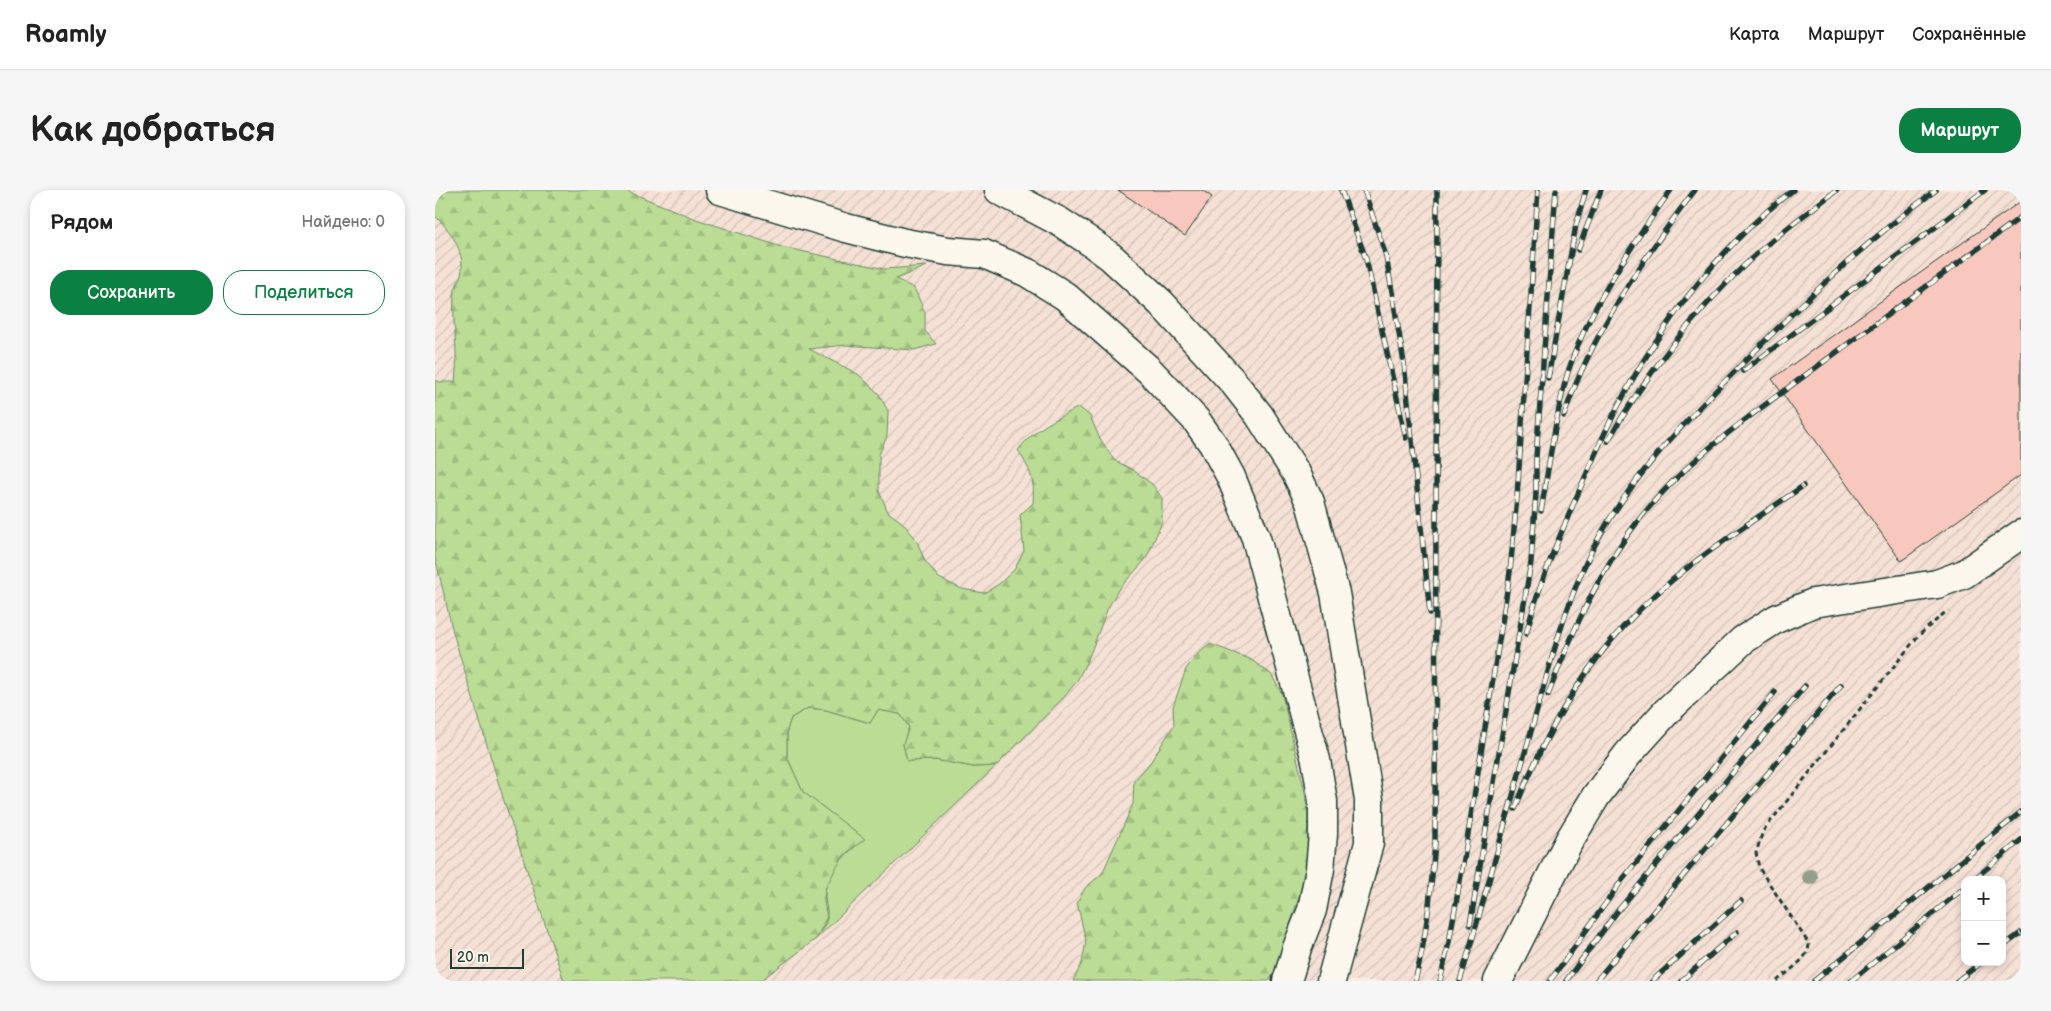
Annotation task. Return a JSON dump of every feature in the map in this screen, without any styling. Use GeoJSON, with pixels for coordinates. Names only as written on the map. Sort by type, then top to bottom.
{"type":"FeatureCollection","features":[{"type":"Feature","properties":{"kind":"lane"},"geometry":{"type":"LineString","coordinates":[[720,190],[854,230],[948,251],[984,254],[1028,273],[1065,296],[1107,332],[1149,370],[1196,420],[1213,444],[1231,477],[1256,538],[1317,768],[1323,801],[1320,869],[1312,910],[1297,948],[1287,981]]}},
{"type":"Feature","properties":{"kind":"lane"},"geometry":{"type":"LineString","coordinates":[[999,190],[1060,222],[1081,236],[1111,257],[1161,303],[1234,383],[1259,415],[1296,472],[1310,502],[1335,593],[1369,800],[1369,843],[1331,981]]}},
{"type":"Feature","properties":{"kind":"lane"},"geometry":{"type":"LineString","coordinates":[[1497,981],[1569,841],[1596,796],[1628,754],[1667,711],[1743,640],[1776,618],[1813,603],[1937,584],[1964,574],[2021,534]]}},
{"type":"Feature","properties":{"kind":"path"},"geometry":{"type":"LineString","coordinates":[[1777,981],[1803,959],[1809,949],[1809,944],[1759,868],[1756,853],[1759,838],[1918,636],[1953,606]]}},
{"type":"Feature","properties":{"kind":"shaded area"},"geometry":{"type":"Polygon","coordinates":[[[435,190],[2021,190],[2021,981],[435,981],[435,190]]]}},
{"type":"Feature","properties":{"kind":"green space"},"geometry":{"type":"Polygon","coordinates":[[[435,190],[624,190],[696,219],[782,247],[885,269],[927,266],[896,279],[914,288],[925,312],[925,331],[936,344],[914,350],[845,345],[809,349],[858,374],[879,394],[888,411],[887,436],[879,455],[879,491],[888,512],[903,523],[916,539],[925,561],[939,578],[962,589],[984,593],[999,584],[1014,570],[1024,551],[1020,515],[1033,503],[1031,475],[1018,450],[1038,430],[1079,407],[1090,416],[1099,437],[1114,460],[1133,470],[1152,484],[1162,498],[1162,522],[1146,559],[1118,590],[1107,610],[1089,657],[1077,681],[1065,696],[996,766],[974,767],[935,760],[907,761],[903,744],[909,727],[900,714],[878,710],[870,723],[826,710],[808,708],[791,718],[787,730],[787,757],[803,792],[865,839],[845,854],[825,889],[824,901],[827,918],[816,939],[760,981],[564,981],[504,801],[454,636],[435,557],[435,380],[455,382],[454,296],[462,266],[460,252],[454,239],[435,216],[435,190]]]}},
{"type":"Feature","properties":{"kind":"green space"},"geometry":{"type":"Polygon","coordinates":[[[1210,644],[1250,659],[1271,674],[1282,694],[1308,805],[1308,868],[1276,970],[1269,981],[1073,981],[1082,963],[1086,941],[1077,903],[1085,888],[1102,874],[1133,804],[1134,781],[1150,763],[1174,725],[1173,707],[1186,669],[1198,654],[1210,644]]]}},
{"type":"Feature","properties":{"kind":"green space"},"geometry":{"type":"Polygon","coordinates":[[[808,708],[826,710],[870,723],[878,710],[900,714],[909,727],[903,744],[907,761],[935,760],[974,767],[996,766],[816,939],[827,918],[825,891],[830,876],[846,855],[864,839],[803,792],[787,757],[787,730],[791,718],[808,708]]]}},
{"type":"Feature","properties":{"kind":"building"},"geometry":{"type":"Polygon","coordinates":[[[1118,190],[1202,190],[1212,197],[1185,236],[1118,190]]]}},
{"type":"Feature","properties":{"kind":"building"},"geometry":{"type":"Polygon","coordinates":[[[2021,201],[2021,475],[1901,561],[1772,379],[2021,201]]]}},
{"type":"Feature","properties":{"kind":"railway"},"geometry":{"type":"LineString","coordinates":[[1341,190],[1366,259],[1406,438]]}},
{"type":"Feature","properties":{"kind":"railway"},"geometry":{"type":"LineString","coordinates":[[1364,190],[1386,256],[1404,363],[1430,613]]}},
{"type":"Feature","properties":{"kind":"railway"},"geometry":{"type":"LineString","coordinates":[[1415,981],[1426,930],[1435,843],[1437,190]]}},
{"type":"Feature","properties":{"kind":"railway"},"geometry":{"type":"LineString","coordinates":[[1440,981],[1465,853],[1510,572],[1538,190]]}},
{"type":"Feature","properties":{"kind":"railway"},"geometry":{"type":"LineString","coordinates":[[1470,925],[1531,562],[1536,493],[1536,457],[1556,190]]}},
{"type":"Feature","properties":{"kind":"railway"},"geometry":{"type":"LineString","coordinates":[[1548,378],[1576,225],[1586,190]]}},
{"type":"Feature","properties":{"kind":"railway"},"geometry":{"type":"LineString","coordinates":[[1578,250],[1601,190]]}},
{"type":"Feature","properties":{"kind":"railway"},"geometry":{"type":"LineString","coordinates":[[1541,511],[1558,412],[1574,355],[1584,331],[1611,281],[1671,190]]}},
{"type":"Feature","properties":{"kind":"railway"},"geometry":{"type":"LineString","coordinates":[[1564,416],[1588,356],[1603,327],[1638,270],[1695,190]]}},
{"type":"Feature","properties":{"kind":"railway"},"geometry":{"type":"LineString","coordinates":[[1526,634],[1543,579],[1608,426],[1653,346],[1716,262],[1740,236],[1793,190]]}},
{"type":"Feature","properties":{"kind":"railway"},"geometry":{"type":"LineString","coordinates":[[1608,441],[1655,368],[1710,300],[1761,250],[1837,190]]}},
{"type":"Feature","properties":{"kind":"railway"},"geometry":{"type":"LineString","coordinates":[[1460,981],[1568,608],[1583,569],[1617,508],[1658,453],[1681,427],[1797,309],[1887,228],[1936,190]]}},
{"type":"Feature","properties":{"kind":"railway"},"geometry":{"type":"LineString","coordinates":[[1743,371],[1985,190]]}},
{"type":"Feature","properties":{"kind":"railway"},"geometry":{"type":"LineString","coordinates":[[1548,695],[1576,627],[1610,561],[1638,521],[1676,478],[1742,422],[2021,217]]}},
{"type":"Feature","properties":{"kind":"railway"},"geometry":{"type":"LineString","coordinates":[[1515,809],[1536,760],[1562,711],[1608,644],[1645,604],[1666,585],[1710,550],[1803,486]]}},
{"type":"Feature","properties":{"kind":"railway"},"geometry":{"type":"LineString","coordinates":[[1596,981],[1841,685]]}},
{"type":"Feature","properties":{"kind":"railway"},"geometry":{"type":"LineString","coordinates":[[1566,981],[1616,913],[1805,686]]}},
{"type":"Feature","properties":{"kind":"railway"},"geometry":{"type":"LineString","coordinates":[[1550,981],[1623,879],[1775,692]]}},
{"type":"Feature","properties":{"kind":"railway"},"geometry":{"type":"LineString","coordinates":[[1814,981],[2021,812]]}},
{"type":"Feature","properties":{"kind":"railway"},"geometry":{"type":"LineString","coordinates":[[1978,876],[2021,840]]}},
{"type":"Feature","properties":{"kind":"railway"},"geometry":{"type":"LineString","coordinates":[[1851,981],[1961,890]]}},
{"type":"Feature","properties":{"kind":"railway"},"geometry":{"type":"LineString","coordinates":[[1652,981],[1741,901]]}},
{"type":"Feature","properties":{"kind":"railway"},"geometry":{"type":"LineString","coordinates":[[1681,981],[1737,932]]}},
{"type":"Feature","properties":{"kind":"railway"},"geometry":{"type":"LineString","coordinates":[[2006,944],[2021,933]]}},
{"type":"Feature","properties":{"kind":"railway"},"geometry":{"type":"LineString","coordinates":[[1957,981],[1977,966]]}},
{"type":"Feature","properties":{"kind":"railway"},"geometry":{"type":"LineString","coordinates":[[2013,981],[2021,976]]}}]}
